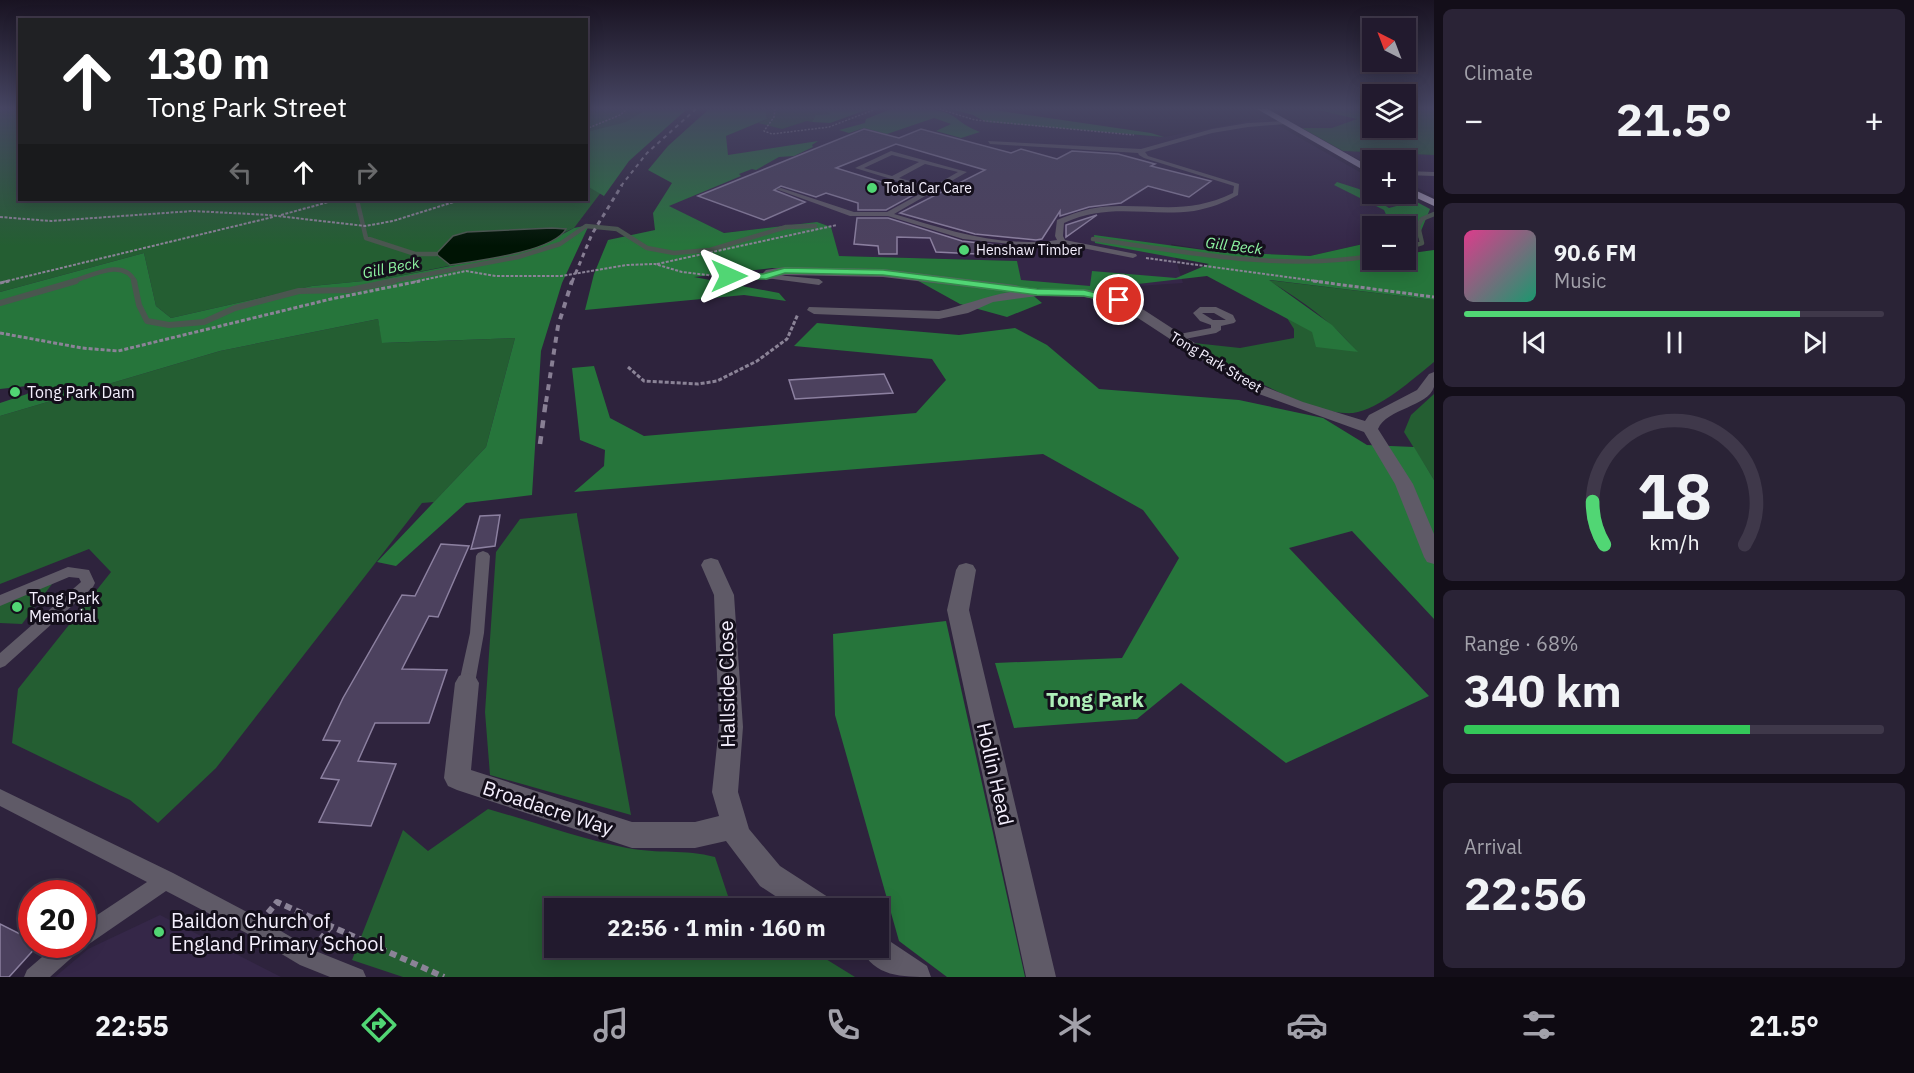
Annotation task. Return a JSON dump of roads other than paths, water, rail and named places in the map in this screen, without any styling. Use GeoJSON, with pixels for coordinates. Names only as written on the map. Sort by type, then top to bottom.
{"type":"FeatureCollection","features":[{"type":"Feature","properties":{"kind":"main road"},"geometry":{"type":"LineString","coordinates":[[1341,155],[1362,166]]}},
{"type":"Feature","properties":{"kind":"main road"},"geometry":{"type":"LineString","coordinates":[[1416,194],[1434,203]]}},
{"type":"Feature","properties":{"kind":"street"},"geometry":{"type":"LineString","coordinates":[[766,276],[785,270],[883,273],[1037,292]]}},
{"type":"Feature","properties":{"kind":"street","name":"Tong Park Street"},"geometry":{"type":"LineString","coordinates":[[813,310],[939,315],[963,310],[990,299],[1037,292],[1084,293],[1119,300],[1132,306],[1174,338],[1253,387],[1297,405],[1373,423]]}},
{"type":"Feature","properties":{"kind":"street"},"geometry":{"type":"LineString","coordinates":[[1434,377],[1422,393],[1373,423],[1404,484],[1434,557]]}},
{"type":"Feature","properties":{"kind":"street","name":"Hallside Close"},"geometry":{"type":"LineString","coordinates":[[711,565],[724,595],[731,727],[725,792],[738,837],[770,876],[804,898]]}},
{"type":"Feature","properties":{"kind":"street","name":"Hollin Head"},"geometry":{"type":"LineString","coordinates":[[966,570],[958,609],[1041,977]]}},
{"type":"Feature","properties":{"kind":"street","name":"Broadacre Way"},"geometry":{"type":"LineString","coordinates":[[467,683],[457,778],[632,835],[695,835],[735,825]]}},
{"type":"Feature","properties":{"kind":"street"},"geometry":{"type":"LineString","coordinates":[[889,957],[916,977]]}},
{"type":"Feature","properties":{"kind":"lane"},"geometry":{"type":"LineString","coordinates":[[887,155],[858,168],[931,189]]}},
{"type":"Feature","properties":{"kind":"lane"},"geometry":{"type":"LineString","coordinates":[[779,189],[853,214],[879,216],[888,214],[964,172],[897,155]]}},
{"type":"Feature","properties":{"kind":"lane"},"geometry":{"type":"LineString","coordinates":[[1062,242],[1060,222],[1075,212],[1095,209],[1177,210],[1223,203],[1236,194],[1237,185],[1230,182],[1142,155]]}},
{"type":"Feature","properties":{"kind":"lane"},"geometry":{"type":"LineString","coordinates":[[893,178],[924,162]]}},
{"type":"Feature","properties":{"kind":"lane"},"geometry":{"type":"LineString","coordinates":[[1416,173],[1434,174]]}},
{"type":"Feature","properties":{"kind":"lane"},"geometry":{"type":"LineString","coordinates":[[888,214],[963,237],[1039,245],[1062,242],[1133,256]]}},
{"type":"Feature","properties":{"kind":"lane"},"geometry":{"type":"LineString","coordinates":[[729,276],[766,276],[819,282]]}},
{"type":"Feature","properties":{"kind":"lane"},"geometry":{"type":"LineString","coordinates":[[1174,338],[1207,334],[1216,330],[1216,323]]}},
{"type":"Feature","properties":{"kind":"lane"},"geometry":{"type":"LineString","coordinates":[[467,683],[477,633],[483,556]]}},
{"type":"Feature","properties":{"kind":"lane"},"geometry":{"type":"LineString","coordinates":[[0,601],[68,572],[84,574],[88,583],[0,662]]}},
{"type":"Feature","properties":{"kind":"lane"},"geometry":{"type":"LineString","coordinates":[[0,797],[166,880],[257,928],[307,958],[356,977]]}},
{"type":"Feature","properties":{"kind":"lane"},"geometry":{"type":"LineString","coordinates":[[96,928],[166,880]]}},
{"type":"Feature","properties":{"kind":"lane"},"geometry":{"type":"LineString","coordinates":[[34,977],[56,958]]}},
{"type":"Feature","properties":{"kind":"waterway"},"geometry":{"type":"LineString","coordinates":[[357,201],[366,238],[415,254],[436,254]]}},
{"type":"Feature","properties":{"kind":"waterway","name":"Gill Beck"},"geometry":{"type":"LineString","coordinates":[[1416,245],[1422,243],[1418,226],[1422,219],[1434,214]]}},
{"type":"Feature","properties":{"kind":"waterway","name":"Gill Beck"},"geometry":{"type":"LineString","coordinates":[[387,282],[518,257],[560,244],[586,226],[617,229],[647,248],[674,253],[710,250],[786,227],[815,226]]}},
{"type":"Feature","properties":{"kind":"waterway","name":"Gill Beck"},"geometry":{"type":"LineString","coordinates":[[1093,239],[1267,261],[1302,262],[1362,257]]}},
{"type":"Feature","properties":{"kind":"waterway","name":"Gill Beck"},"geometry":{"type":"LineString","coordinates":[[71,282],[115,269],[130,275],[135,282]]}},
{"type":"Feature","properties":{"kind":"waterway","name":"Gill Beck"},"geometry":{"type":"LineString","coordinates":[[0,303],[76,281]]}},
{"type":"Feature","properties":{"kind":"waterway","name":"Gill Beck"},"geometry":{"type":"LineString","coordinates":[[134,281],[139,305],[147,321],[169,325],[204,322],[235,308],[299,291],[350,290],[394,281]]}},
{"type":"Feature","properties":{"kind":"railway"},"geometry":{"type":"LineString","coordinates":[[621,186],[646,155]]}},
{"type":"Feature","properties":{"kind":"railway"},"geometry":{"type":"LineString","coordinates":[[572,282],[592,234],[622,185]]}},
{"type":"Feature","properties":{"kind":"railway"},"geometry":{"type":"LineString","coordinates":[[546,402],[558,326],[572,281]]}},
{"type":"Feature","properties":{"kind":"railway"},"geometry":{"type":"LineString","coordinates":[[540,444],[546,400]]}},
{"type":"Feature","properties":{"kind":"place","name":"Total Car Care"},"geometry":{"type":"Point","coordinates":[872,188]}},
{"type":"Feature","properties":{"kind":"place","name":"Henshaw Timber"},"geometry":{"type":"Point","coordinates":[964,250]}},
{"type":"Feature","properties":{"kind":"place","name":"Tong Park Dam"},"geometry":{"type":"Point","coordinates":[15,392]}},
{"type":"Feature","properties":{"kind":"place","name":"Tong Park Memorial"},"geometry":{"type":"Point","coordinates":[17,607]}},
{"type":"Feature","properties":{"kind":"place","name":"Baildon Church of England Primary School"},"geometry":{"type":"Point","coordinates":[159,932]}},
{"type":"Feature","properties":{"kind":"district","name":"Tong Park"},"geometry":{"type":"Point","coordinates":[1095,700]}}]}
